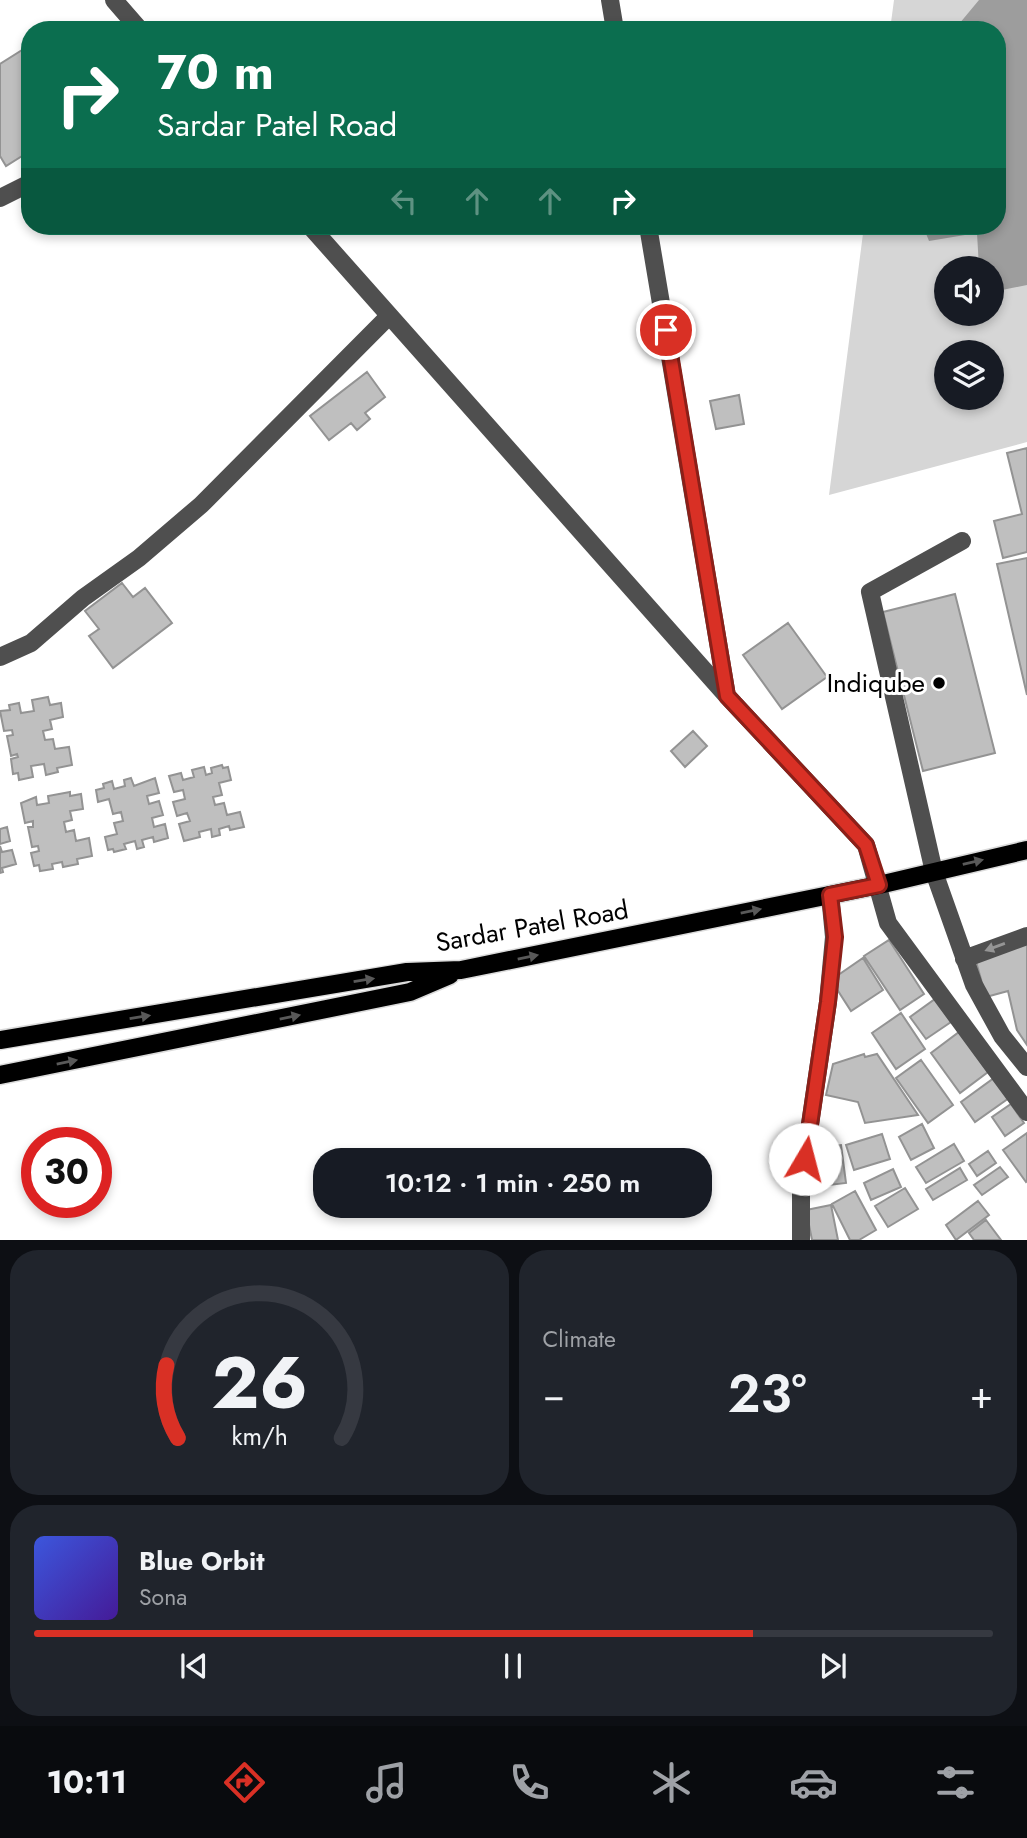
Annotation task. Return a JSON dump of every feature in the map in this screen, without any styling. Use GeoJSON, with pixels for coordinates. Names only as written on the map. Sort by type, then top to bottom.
{"type":"FeatureCollection","features":[{"type":"Feature","properties":{"kind":"main road","name":"Sardar Patel Road"},"geometry":{"type":"LineString","coordinates":[[0,1040],[408,972],[461,970],[879,885],[1027,850]]}},
{"type":"Feature","properties":{"kind":"main road"},"geometry":{"type":"LineString","coordinates":[[0,1075],[410,992],[461,970]]}},
{"type":"Feature","properties":{"kind":"street"},"geometry":{"type":"LineString","coordinates":[[114,0],[132,21]]}},
{"type":"Feature","properties":{"kind":"street"},"geometry":{"type":"LineString","coordinates":[[610,0],[614,21]]}},
{"type":"Feature","properties":{"kind":"street"},"geometry":{"type":"LineString","coordinates":[[0,198],[21,188]]}},
{"type":"Feature","properties":{"kind":"street"},"geometry":{"type":"LineString","coordinates":[[318,235],[727,696],[866,845],[888,923],[1027,1112]]}},
{"type":"Feature","properties":{"kind":"street"},"geometry":{"type":"LineString","coordinates":[[650,235],[727,696]]}},
{"type":"Feature","properties":{"kind":"street"},"geometry":{"type":"LineString","coordinates":[[0,657],[31,643],[83,598],[139,558],[201,505],[389,316]]}},
{"type":"Feature","properties":{"kind":"street"},"geometry":{"type":"LineString","coordinates":[[962,541],[870,592],[934,872],[974,985],[1002,1036],[1027,1067]]}},
{"type":"Feature","properties":{"kind":"street"},"geometry":{"type":"LineString","coordinates":[[802,1240],[802,1185],[835,937],[830,895]]}},
{"type":"Feature","properties":{"kind":"street"},"geometry":{"type":"LineString","coordinates":[[964,959],[1027,936]]}},
{"type":"Feature","properties":{"kind":"shaded area"},"geometry":{"type":"Polygon","coordinates":[[[894,0],[1027,0],[1027,442],[829,495],[863,235],[1006,235],[1006,21],[891,21],[894,0]]]}},
{"type":"Feature","properties":{"kind":"shaded area"},"geometry":{"type":"Polygon","coordinates":[[[979,0],[1027,0],[1027,285],[1004,290],[1004,256],[978,256],[977,235],[1006,235],[1006,21],[962,21],[979,0]]]}},
{"type":"Feature","properties":{"kind":"shaded area"},"geometry":{"type":"Polygon","coordinates":[[[927,235],[965,235],[929,241],[927,235]]]}},
{"type":"Feature","properties":{"kind":"building"},"geometry":{"type":"Polygon","coordinates":[[[21,51],[21,157],[6,166],[0,156],[0,64],[21,51]]]}},
{"type":"Feature","properties":{"kind":"building"},"geometry":{"type":"Polygon","coordinates":[[[367,372],[385,397],[365,413],[370,419],[357,430],[351,423],[329,440],[310,416],[367,372]]]}},
{"type":"Feature","properties":{"kind":"building"},"geometry":{"type":"Polygon","coordinates":[[[739,395],[744,424],[716,429],[710,401],[739,395]]]}},
{"type":"Feature","properties":{"kind":"building"},"geometry":{"type":"Polygon","coordinates":[[[1027,448],[1027,552],[1003,558],[994,521],[1022,514],[1007,453],[1027,448]]]}},
{"type":"Feature","properties":{"kind":"building"},"geometry":{"type":"Polygon","coordinates":[[[1027,558],[1027,695],[997,564],[1027,558]]]}},
{"type":"Feature","properties":{"kind":"building"},"geometry":{"type":"Polygon","coordinates":[[[122,583],[133,597],[145,588],[172,623],[113,668],[89,636],[99,629],[85,611],[122,583]]]}},
{"type":"Feature","properties":{"kind":"building","name":"Indiqube"},"geometry":{"type":"Polygon","coordinates":[[[955,594],[995,753],[923,771],[883,612],[955,594]]]}},
{"type":"Feature","properties":{"kind":"building"},"geometry":{"type":"Polygon","coordinates":[[[788,623],[827,677],[782,709],[743,655],[788,623]]]}},
{"type":"Feature","properties":{"kind":"building"},"geometry":{"type":"Polygon","coordinates":[[[48,697],[50,705],[61,703],[63,717],[50,720],[52,729],[43,731],[45,740],[53,739],[55,749],[69,747],[72,765],[57,768],[58,772],[46,775],[44,764],[31,766],[33,777],[19,780],[18,773],[13,774],[11,759],[18,757],[17,754],[11,756],[7,736],[13,735],[12,730],[4,731],[0,711],[10,710],[9,705],[19,703],[21,713],[34,711],[32,700],[48,697]]]}},
{"type":"Feature","properties":{"kind":"building"},"geometry":{"type":"Polygon","coordinates":[[[693,731],[707,746],[685,767],[671,751],[693,731]]]}},
{"type":"Feature","properties":{"kind":"building"},"geometry":{"type":"Polygon","coordinates":[[[222,765],[223,768],[228,767],[231,780],[219,783],[222,795],[213,797],[215,805],[224,803],[227,815],[240,812],[244,827],[230,830],[229,826],[219,829],[220,835],[212,837],[211,829],[199,832],[200,837],[184,841],[179,824],[190,821],[187,813],[177,816],[173,802],[185,799],[183,790],[174,792],[169,776],[181,773],[183,780],[194,777],[192,770],[204,767],[206,775],[212,773],[211,768],[222,765]]]}},
{"type":"Feature","properties":{"kind":"building"},"geometry":{"type":"Polygon","coordinates":[[[131,778],[134,786],[155,778],[159,793],[147,796],[149,804],[159,801],[163,815],[152,818],[154,827],[165,824],[168,838],[154,842],[153,837],[142,840],[144,847],[137,849],[135,841],[124,844],[126,849],[114,852],[113,849],[108,850],[105,837],[117,834],[114,823],[123,821],[121,812],[113,814],[109,799],[98,802],[96,790],[104,788],[103,784],[112,781],[114,789],[125,786],[124,780],[131,778]]]}},
{"type":"Feature","properties":{"kind":"building"},"geometry":{"type":"Polygon","coordinates":[[[70,792],[70,796],[81,794],[83,809],[70,811],[72,820],[64,822],[66,832],[74,830],[76,841],[89,838],[92,856],[77,859],[78,864],[63,867],[62,862],[52,864],[53,869],[40,871],[39,865],[34,866],[31,853],[39,851],[38,846],[32,847],[28,827],[33,827],[33,821],[25,823],[21,803],[36,797],[37,805],[49,803],[48,796],[70,792]]]}},
{"type":"Feature","properties":{"kind":"building"},"geometry":{"type":"Polygon","coordinates":[[[7,827],[10,841],[0,844],[0,829],[7,827]]]}},
{"type":"Feature","properties":{"kind":"building"},"geometry":{"type":"Polygon","coordinates":[[[0,846],[2,852],[12,850],[16,864],[2,868],[3,872],[0,873],[0,846]]]}},
{"type":"Feature","properties":{"kind":"building"},"geometry":{"type":"Polygon","coordinates":[[[889,940],[924,994],[900,1010],[864,956],[889,940]]]}},
{"type":"Feature","properties":{"kind":"building"},"geometry":{"type":"Polygon","coordinates":[[[1027,943],[1027,1045],[1017,1030],[1008,991],[986,997],[975,958],[1027,943]]]}},
{"type":"Feature","properties":{"kind":"building"},"geometry":{"type":"Polygon","coordinates":[[[863,958],[883,990],[851,1011],[831,980],[863,958]]]}},
{"type":"Feature","properties":{"kind":"building"},"geometry":{"type":"Polygon","coordinates":[[[935,999],[951,1022],[926,1039],[910,1017],[935,999]]]}},
{"type":"Feature","properties":{"kind":"building"},"geometry":{"type":"Polygon","coordinates":[[[901,1013],[925,1049],[896,1069],[872,1033],[901,1013]]]}},
{"type":"Feature","properties":{"kind":"building"},"geometry":{"type":"Polygon","coordinates":[[[959,1032],[988,1072],[960,1093],[931,1053],[959,1032]]]}},
{"type":"Feature","properties":{"kind":"building"},"geometry":{"type":"Polygon","coordinates":[[[864,1054],[865,1057],[877,1054],[918,1115],[865,1123],[858,1102],[826,1095],[833,1064],[864,1054]]]}},
{"type":"Feature","properties":{"kind":"building"},"geometry":{"type":"Polygon","coordinates":[[[921,1060],[953,1105],[928,1123],[896,1078],[921,1060]]]}},
{"type":"Feature","properties":{"kind":"building"},"geometry":{"type":"Polygon","coordinates":[[[994,1078],[1009,1098],[975,1122],[961,1102],[994,1078]]]}},
{"type":"Feature","properties":{"kind":"building"},"geometry":{"type":"Polygon","coordinates":[[[1011,1104],[1024,1123],[1005,1136],[992,1117],[1011,1104]]]}},
{"type":"Feature","properties":{"kind":"building"},"geometry":{"type":"Polygon","coordinates":[[[922,1124],[934,1148],[911,1160],[899,1137],[922,1124]]]}},
{"type":"Feature","properties":{"kind":"building"},"geometry":{"type":"Polygon","coordinates":[[[1027,1133],[1027,1181],[1026,1182],[1003,1150],[1027,1133]]]}},
{"type":"Feature","properties":{"kind":"building"},"geometry":{"type":"Polygon","coordinates":[[[882,1134],[890,1159],[854,1170],[846,1145],[882,1134]]]}},
{"type":"Feature","properties":{"kind":"building"},"geometry":{"type":"Polygon","coordinates":[[[954,1144],[964,1161],[926,1183],[916,1167],[954,1144]]]}},
{"type":"Feature","properties":{"kind":"building"},"geometry":{"type":"Polygon","coordinates":[[[841,1145],[846,1183],[813,1187],[809,1149],[841,1145]]]}},
{"type":"Feature","properties":{"kind":"building"},"geometry":{"type":"Polygon","coordinates":[[[988,1151],[996,1163],[977,1176],[969,1164],[988,1151]]]}},
{"type":"Feature","properties":{"kind":"building"},"geometry":{"type":"Polygon","coordinates":[[[1000,1167],[1008,1177],[982,1195],[974,1185],[1000,1167]]]}},
{"type":"Feature","properties":{"kind":"building"},"geometry":{"type":"Polygon","coordinates":[[[960,1168],[967,1180],[933,1200],[926,1189],[960,1168]]]}},
{"type":"Feature","properties":{"kind":"building"},"geometry":{"type":"Polygon","coordinates":[[[893,1169],[901,1187],[871,1200],[864,1183],[893,1169]]]}},
{"type":"Feature","properties":{"kind":"building"},"geometry":{"type":"Polygon","coordinates":[[[905,1188],[918,1209],[888,1227],[875,1206],[905,1188]]]}},
{"type":"Feature","properties":{"kind":"building"},"geometry":{"type":"Polygon","coordinates":[[[855,1191],[876,1230],[859,1240],[850,1240],[832,1204],[855,1191]]]}},
{"type":"Feature","properties":{"kind":"building"},"geometry":{"type":"Polygon","coordinates":[[[978,1201],[989,1215],[956,1240],[946,1225],[978,1201]]]}},
{"type":"Feature","properties":{"kind":"building"},"geometry":{"type":"Polygon","coordinates":[[[831,1205],[838,1240],[812,1240],[806,1210],[831,1205]]]}},
{"type":"Feature","properties":{"kind":"building"},"geometry":{"type":"Polygon","coordinates":[[[986,1220],[1001,1240],[974,1240],[969,1233],[986,1220]]]}},
{"type":"Feature","properties":{"kind":"place","name":"Indiqube"},"geometry":{"type":"Point","coordinates":[939,683]}},
{"type":"Feature","properties":{"kind":"route"},"geometry":{"type":"LineString","coordinates":[[666,330],[727,696],[866,845],[879,885],[830,895],[835,937],[805,1159]]}}]}
